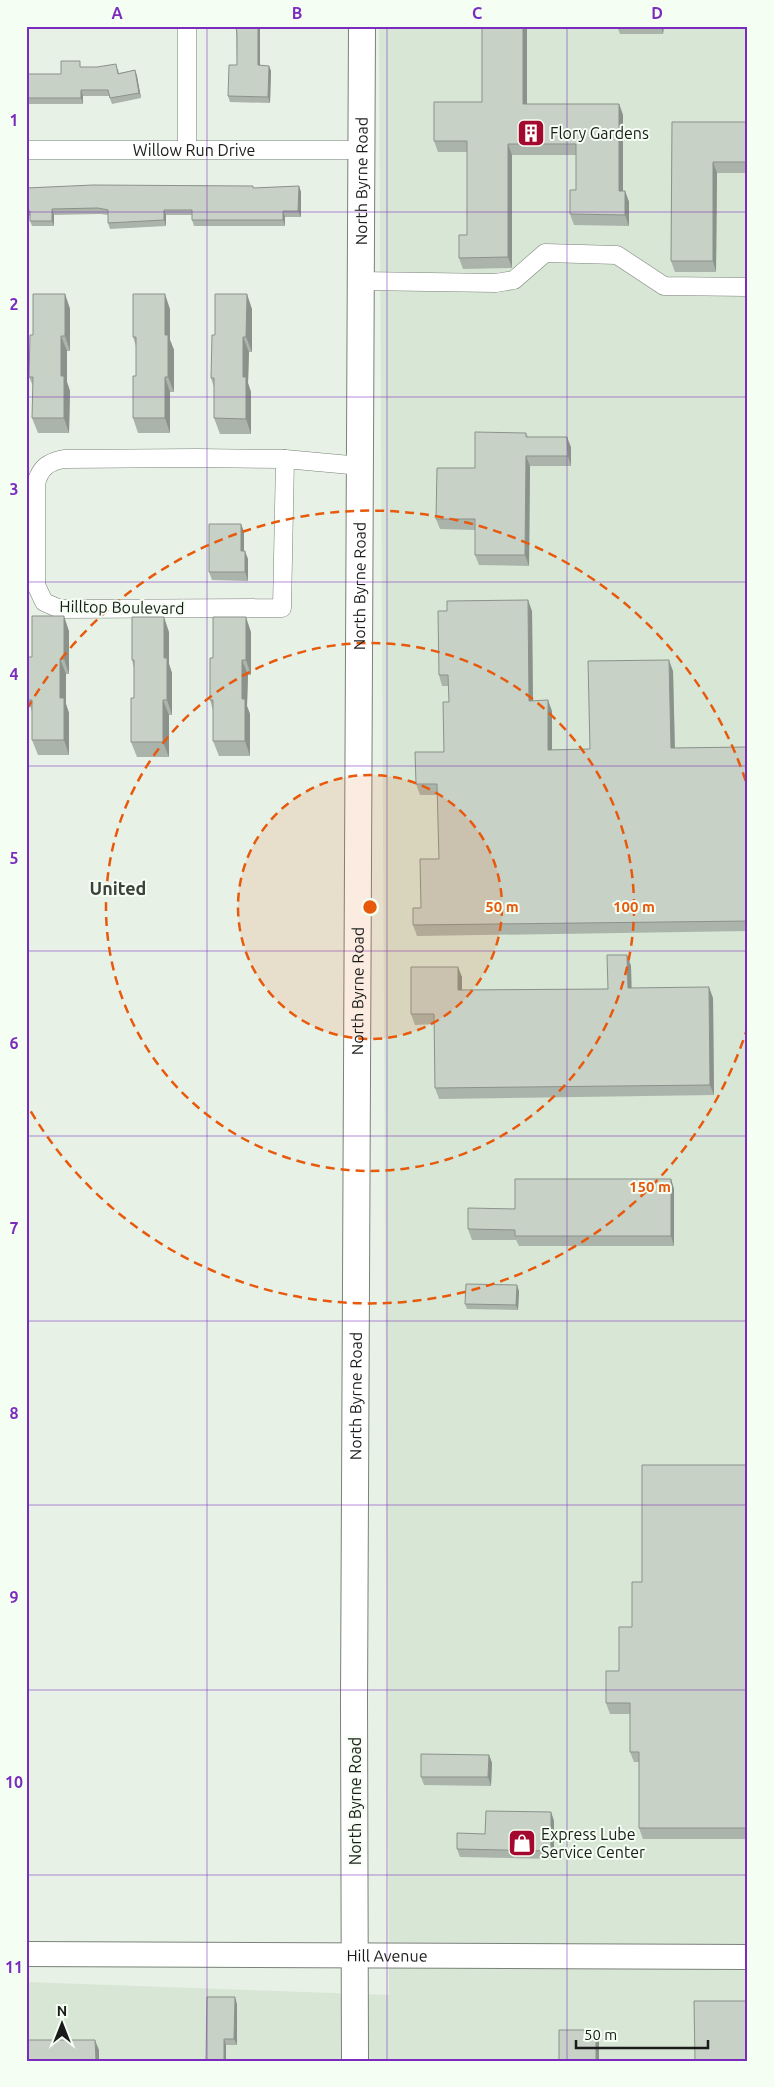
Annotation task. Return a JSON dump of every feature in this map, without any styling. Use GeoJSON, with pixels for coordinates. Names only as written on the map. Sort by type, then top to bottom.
{"type":"FeatureCollection","features":[{"type":"Feature","properties":{"kind":"main road","name":"North Byrne Road"},"geometry":{"type":"LineString","coordinates":[[356,2061],[354,1692],[362,26]]}},
{"type":"Feature","properties":{"kind":"main road","name":"Hill Avenue"},"geometry":{"type":"LineString","coordinates":[[26,1954],[748,1957]]}},
{"type":"Feature","properties":{"kind":"street"},"geometry":{"type":"LineString","coordinates":[[186,26],[186,149]]}},
{"type":"Feature","properties":{"kind":"street","name":"Willow Run Drive"},"geometry":{"type":"LineString","coordinates":[[26,150],[362,150]]}},
{"type":"Feature","properties":{"kind":"street"},"geometry":{"type":"LineString","coordinates":[[361,281],[496,283],[514,280],[545,253],[617,255],[664,286],[748,287]]}},
{"type":"Feature","properties":{"kind":"street","name":"Hilltop Boulevard"},"geometry":{"type":"LineString","coordinates":[[285,459],[282,608],[60,609],[44,602],[36,585],[36,482],[40,471],[50,462],[80,459],[285,459],[361,466]]}},
{"type":"Feature","properties":{"kind":"shaded area"},"geometry":{"type":"Polygon","coordinates":[[[379,26],[748,26],[748,2061],[26,2061],[26,1982],[389,1995],[379,26]]]}},
{"type":"Feature","properties":{"kind":"building"},"geometry":{"type":"Polygon","coordinates":[[[236,26],[258,26],[258,65],[269,66],[268,97],[228,96],[229,65],[237,65],[236,26]]]}},
{"type":"Feature","properties":{"kind":"building","name":"Flory Gardens"},"geometry":{"type":"Polygon","coordinates":[[[482,26],[523,26],[523,104],[619,104],[619,191],[625,191],[625,215],[570,214],[570,190],[576,190],[576,144],[508,144],[508,257],[459,258],[459,235],[467,235],[467,141],[434,141],[434,102],[482,102],[482,26]]]}},
{"type":"Feature","properties":{"kind":"building"},"geometry":{"type":"Polygon","coordinates":[[[61,61],[80,61],[80,67],[116,64],[118,74],[135,70],[139,93],[110,98],[108,90],[81,90],[81,98],[26,98],[26,74],[61,74],[61,61]]]}},
{"type":"Feature","properties":{"kind":"building","name":"Flory Gardens"},"geometry":{"type":"Polygon","coordinates":[[[672,122],[748,122],[748,162],[713,162],[713,261],[671,261],[672,122]]]}},
{"type":"Feature","properties":{"kind":"building"},"geometry":{"type":"Polygon","coordinates":[[[93,185],[253,186],[253,188],[299,186],[298,211],[283,211],[283,220],[192,220],[192,210],[164,210],[164,220],[108,223],[108,210],[98,208],[52,209],[52,221],[30,221],[30,211],[26,211],[26,188],[93,185]]]}},
{"type":"Feature","properties":{"kind":"building"},"geometry":{"type":"Polygon","coordinates":[[[33,294],[65,294],[65,336],[61,336],[61,376],[64,376],[64,418],[32,418],[33,377],[29,377],[30,335],[33,335],[33,294]]]}},
{"type":"Feature","properties":{"kind":"building"},"geometry":{"type":"Polygon","coordinates":[[[133,294],[165,294],[165,335],[168,335],[168,377],[165,377],[165,418],[133,418],[133,376],[136,376],[136,337],[133,337],[133,294]]]}},
{"type":"Feature","properties":{"kind":"building"},"geometry":{"type":"Polygon","coordinates":[[[215,294],[247,294],[246,337],[243,337],[243,377],[246,377],[246,419],[214,418],[214,378],[211,378],[212,335],[215,335],[215,294]]]}},
{"type":"Feature","properties":{"kind":"building"},"geometry":{"type":"Polygon","coordinates":[[[475,432],[526,433],[526,437],[567,437],[568,456],[526,456],[525,555],[475,555],[475,519],[436,519],[437,468],[475,468],[475,432]]]}},
{"type":"Feature","properties":{"kind":"building"},"geometry":{"type":"Polygon","coordinates":[[[209,524],[241,524],[241,551],[245,551],[245,572],[209,572],[209,524]]]}},
{"type":"Feature","properties":{"kind":"building"},"geometry":{"type":"Polygon","coordinates":[[[528,600],[529,701],[548,700],[548,750],[590,749],[588,661],[669,660],[671,748],[748,747],[748,921],[413,925],[413,908],[421,908],[420,859],[439,859],[437,784],[416,784],[415,752],[444,752],[443,702],[449,702],[448,675],[439,675],[438,611],[447,611],[447,601],[528,600]]]}},
{"type":"Feature","properties":{"kind":"building"},"geometry":{"type":"Polygon","coordinates":[[[32,616],[64,616],[64,659],[60,659],[60,698],[64,698],[64,740],[32,740],[32,700],[28,700],[28,657],[32,657],[32,616]]]}},
{"type":"Feature","properties":{"kind":"building"},"geometry":{"type":"Polygon","coordinates":[[[132,617],[164,617],[164,658],[167,658],[167,700],[163,700],[163,742],[131,742],[131,698],[134,698],[132,617]]]}},
{"type":"Feature","properties":{"kind":"building"},"geometry":{"type":"Polygon","coordinates":[[[213,617],[246,617],[246,660],[242,660],[242,699],[245,699],[245,741],[213,741],[213,700],[210,700],[210,658],[213,658],[213,617]]]}},
{"type":"Feature","properties":{"kind":"building"},"geometry":{"type":"Polygon","coordinates":[[[607,955],[627,955],[628,988],[709,987],[710,1085],[435,1088],[434,1014],[411,1014],[411,967],[458,967],[458,990],[608,989],[607,955]]]}},
{"type":"Feature","properties":{"kind":"building"},"geometry":{"type":"Polygon","coordinates":[[[515,1179],[671,1179],[671,1236],[515,1236],[515,1230],[468,1229],[468,1208],[515,1209],[515,1179]]]}},
{"type":"Feature","properties":{"kind":"building"},"geometry":{"type":"Polygon","coordinates":[[[466,1284],[517,1285],[516,1305],[465,1304],[466,1284]]]}},
{"type":"Feature","properties":{"kind":"building"},"geometry":{"type":"Polygon","coordinates":[[[642,1465],[748,1465],[748,1828],[639,1828],[639,1752],[630,1752],[630,1703],[606,1703],[606,1671],[619,1671],[619,1627],[632,1627],[632,1582],[642,1582],[642,1465]]]}},
{"type":"Feature","properties":{"kind":"building"},"geometry":{"type":"Polygon","coordinates":[[[421,1754],[489,1755],[488,1777],[421,1777],[421,1754]]]}},
{"type":"Feature","properties":{"kind":"building"},"geometry":{"type":"Polygon","coordinates":[[[486,1811],[551,1812],[551,1851],[457,1849],[457,1833],[485,1834],[486,1811]]]}},
{"type":"Feature","properties":{"kind":"building"},"geometry":{"type":"Polygon","coordinates":[[[207,1997],[235,1997],[234,2039],[224,2039],[224,2061],[198,2061],[206,2060],[207,1997]]]}},
{"type":"Feature","properties":{"kind":"building"},"geometry":{"type":"Polygon","coordinates":[[[694,2001],[748,2001],[748,2061],[695,2061],[694,2001]]]}},
{"type":"Feature","properties":{"kind":"building"},"geometry":{"type":"Polygon","coordinates":[[[559,2030],[596,2030],[596,2061],[559,2061],[559,2030]]]}},
{"type":"Feature","properties":{"kind":"building"},"geometry":{"type":"Polygon","coordinates":[[[26,2040],[95,2040],[96,2061],[26,2061],[26,2040]]]}},
{"type":"Feature","properties":{"kind":"place","name":"Flory Gardens"},"geometry":{"type":"Point","coordinates":[531,133]}},
{"type":"Feature","properties":{"kind":"place","name":"Express Lube Service Center"},"geometry":{"type":"Point","coordinates":[522,1843]}},
{"type":"Feature","properties":{"kind":"district","name":"United"},"geometry":{"type":"Point","coordinates":[118,889]}}]}
